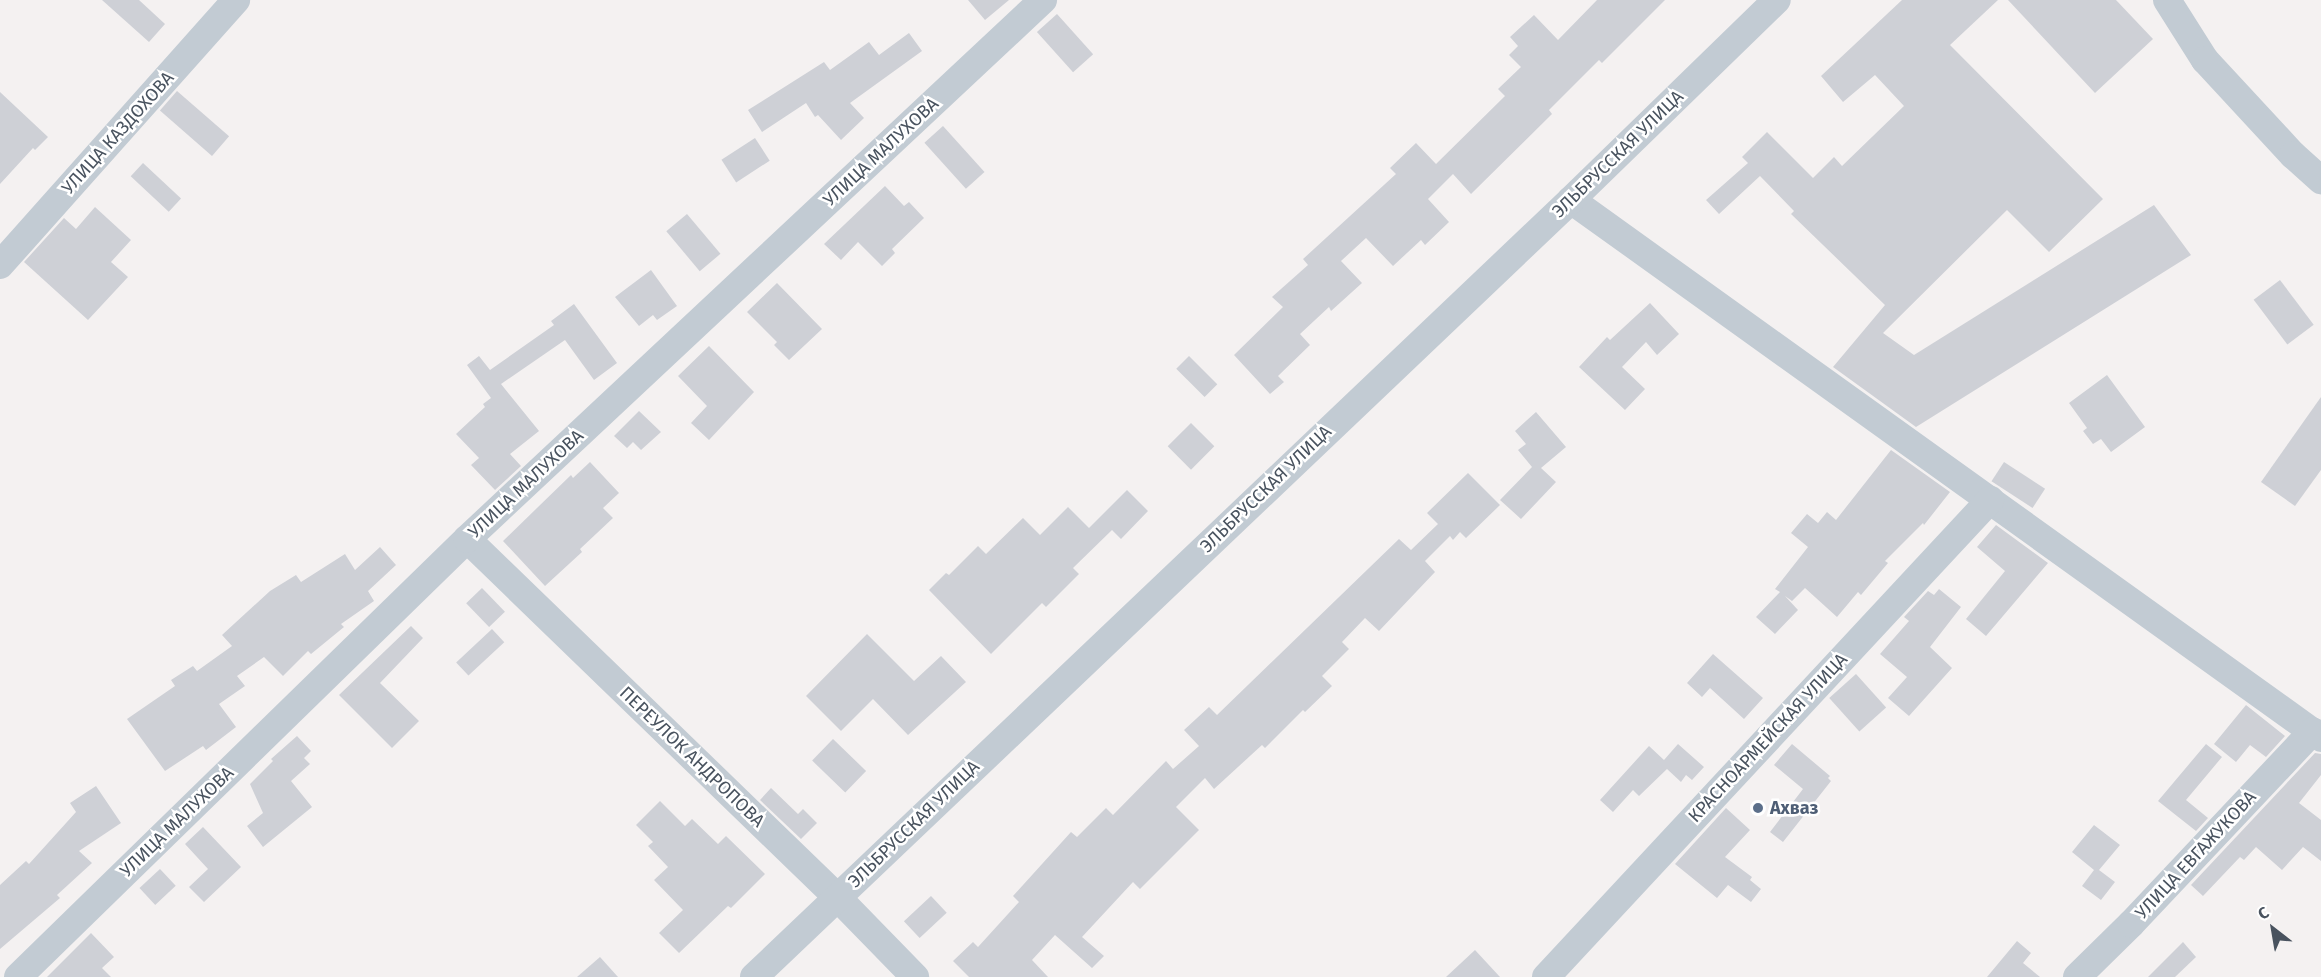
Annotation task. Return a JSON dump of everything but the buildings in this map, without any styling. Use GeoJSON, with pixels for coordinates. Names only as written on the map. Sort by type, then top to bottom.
{"type":"FeatureCollection","features":[{"type":"Feature","properties":{"kind":"street","name":"УЛИЦА КАЗДОХОВА"},"geometry":{"type":"LineString","coordinates":[[0,265],[236,0]]}},
{"type":"Feature","properties":{"kind":"street","name":"УЛИЦА МАЛУХОВА"},"geometry":{"type":"LineString","coordinates":[[18,977],[467,539],[1043,0]]}},
{"type":"Feature","properties":{"kind":"street","name":"ЭЛЬБРУССКАЯ УЛИЦА"},"geometry":{"type":"LineString","coordinates":[[754,977],[1571,200],[1777,0]]}},
{"type":"Feature","properties":{"kind":"street"},"geometry":{"type":"LineString","coordinates":[[2167,0],[2205,60],[2293,155],[2321,180]]}},
{"type":"Feature","properties":{"kind":"street"},"geometry":{"type":"LineString","coordinates":[[1571,200],[2317,735]]}},
{"type":"Feature","properties":{"kind":"street","name":"КРАСНОАРМЕЙСКАЯ УЛИЦА"},"geometry":{"type":"LineString","coordinates":[[1546,977],[1990,500]]}},
{"type":"Feature","properties":{"kind":"street","name":"ПЕРЕУЛОК АНДРОПОВА"},"geometry":{"type":"LineString","coordinates":[[467,539],[837,897],[915,977]]}},
{"type":"Feature","properties":{"kind":"street","name":"УЛИЦА ЕВГАЖУКОВА"},"geometry":{"type":"LineString","coordinates":[[2077,977],[2317,735]]}},
{"type":"Feature","properties":{"kind":"place","name":"Ахваз"},"geometry":{"type":"Point","coordinates":[1758,808]}}]}
